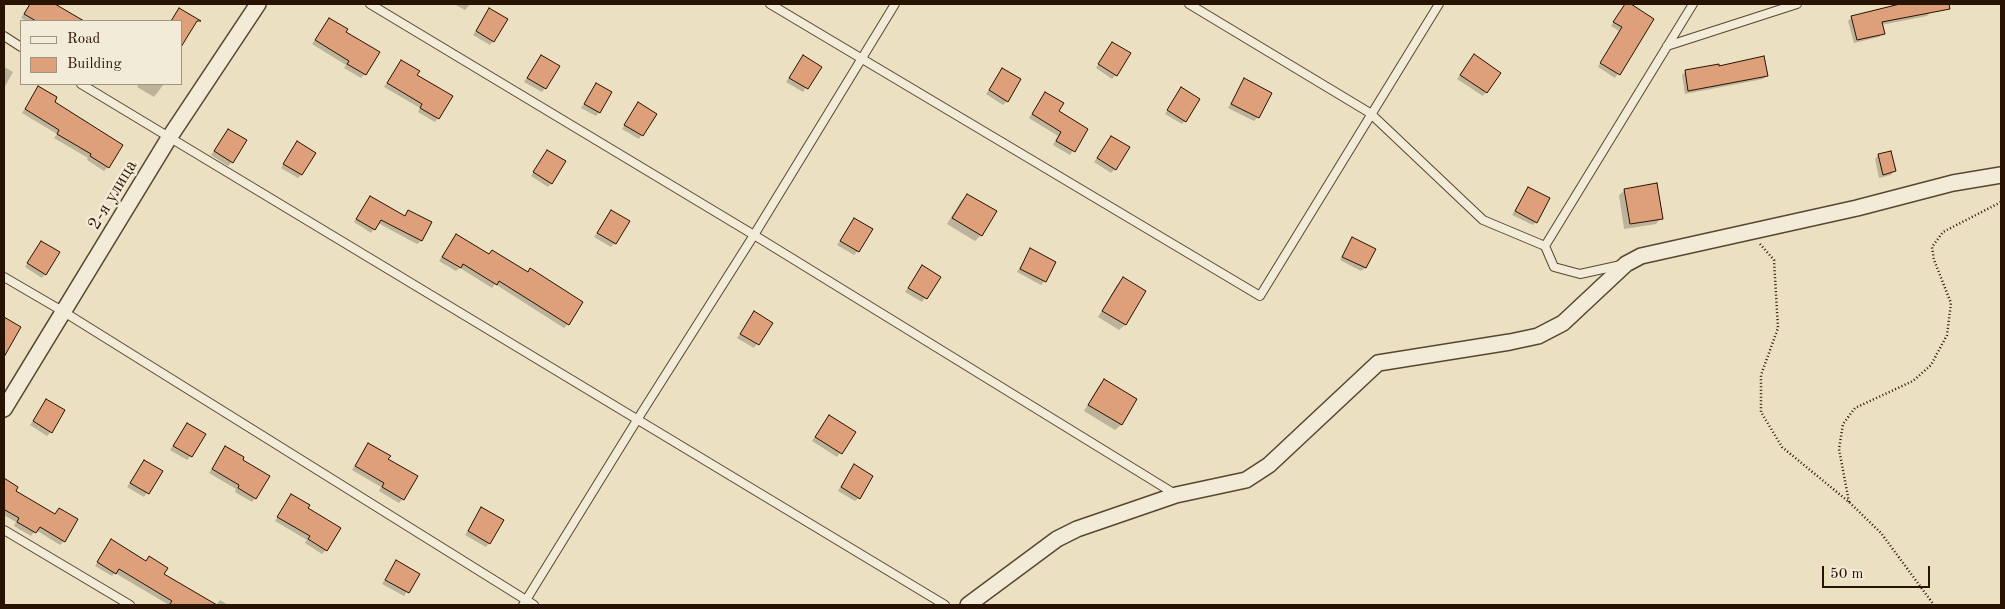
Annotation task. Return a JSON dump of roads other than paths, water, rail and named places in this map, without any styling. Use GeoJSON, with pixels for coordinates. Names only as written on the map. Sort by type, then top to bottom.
{"type":"FeatureCollection","features":[{"type":"Feature","properties":{"kind":"street","name":"2-я улица"},"geometry":{"type":"LineString","coordinates":[[4,409],[169,138],[258,4]]}},
{"type":"Feature","properties":{"kind":"street"},"geometry":{"type":"LineString","coordinates":[[968,605],[1057,539],[1077,529],[1176,495],[1246,480],[1268,465],[1378,363],[1538,336],[1563,323],[1626,264],[1641,256],[1747,234],[1953,183],[2001,175]]}},
{"type":"Feature","properties":{"kind":"lane"},"geometry":{"type":"LineString","coordinates":[[370,4],[754,235],[1176,495]]}},
{"type":"Feature","properties":{"kind":"lane"},"geometry":{"type":"LineString","coordinates":[[770,4],[1260,296],[1370,113],[1439,4]]}},
{"type":"Feature","properties":{"kind":"lane"},"geometry":{"type":"LineString","coordinates":[[525,603],[895,4]]}},
{"type":"Feature","properties":{"kind":"lane"},"geometry":{"type":"LineString","coordinates":[[1189,4],[1370,113],[1483,220],[1545,246],[1554,267],[1580,274],[1626,264]]}},
{"type":"Feature","properties":{"kind":"lane"},"geometry":{"type":"LineString","coordinates":[[1545,246],[1693,4]]}},
{"type":"Feature","properties":{"kind":"lane"},"geometry":{"type":"LineString","coordinates":[[1667,46],[1797,4]]}},
{"type":"Feature","properties":{"kind":"lane"},"geometry":{"type":"LineString","coordinates":[[4,36],[20,46]]}},
{"type":"Feature","properties":{"kind":"lane"},"geometry":{"type":"LineString","coordinates":[[83,85],[945,605]]}},
{"type":"Feature","properties":{"kind":"lane"},"geometry":{"type":"LineString","coordinates":[[4,276],[525,603],[534,605]]}},
{"type":"Feature","properties":{"kind":"lane"},"geometry":{"type":"LineString","coordinates":[[4,530],[130,605]]}}]}
